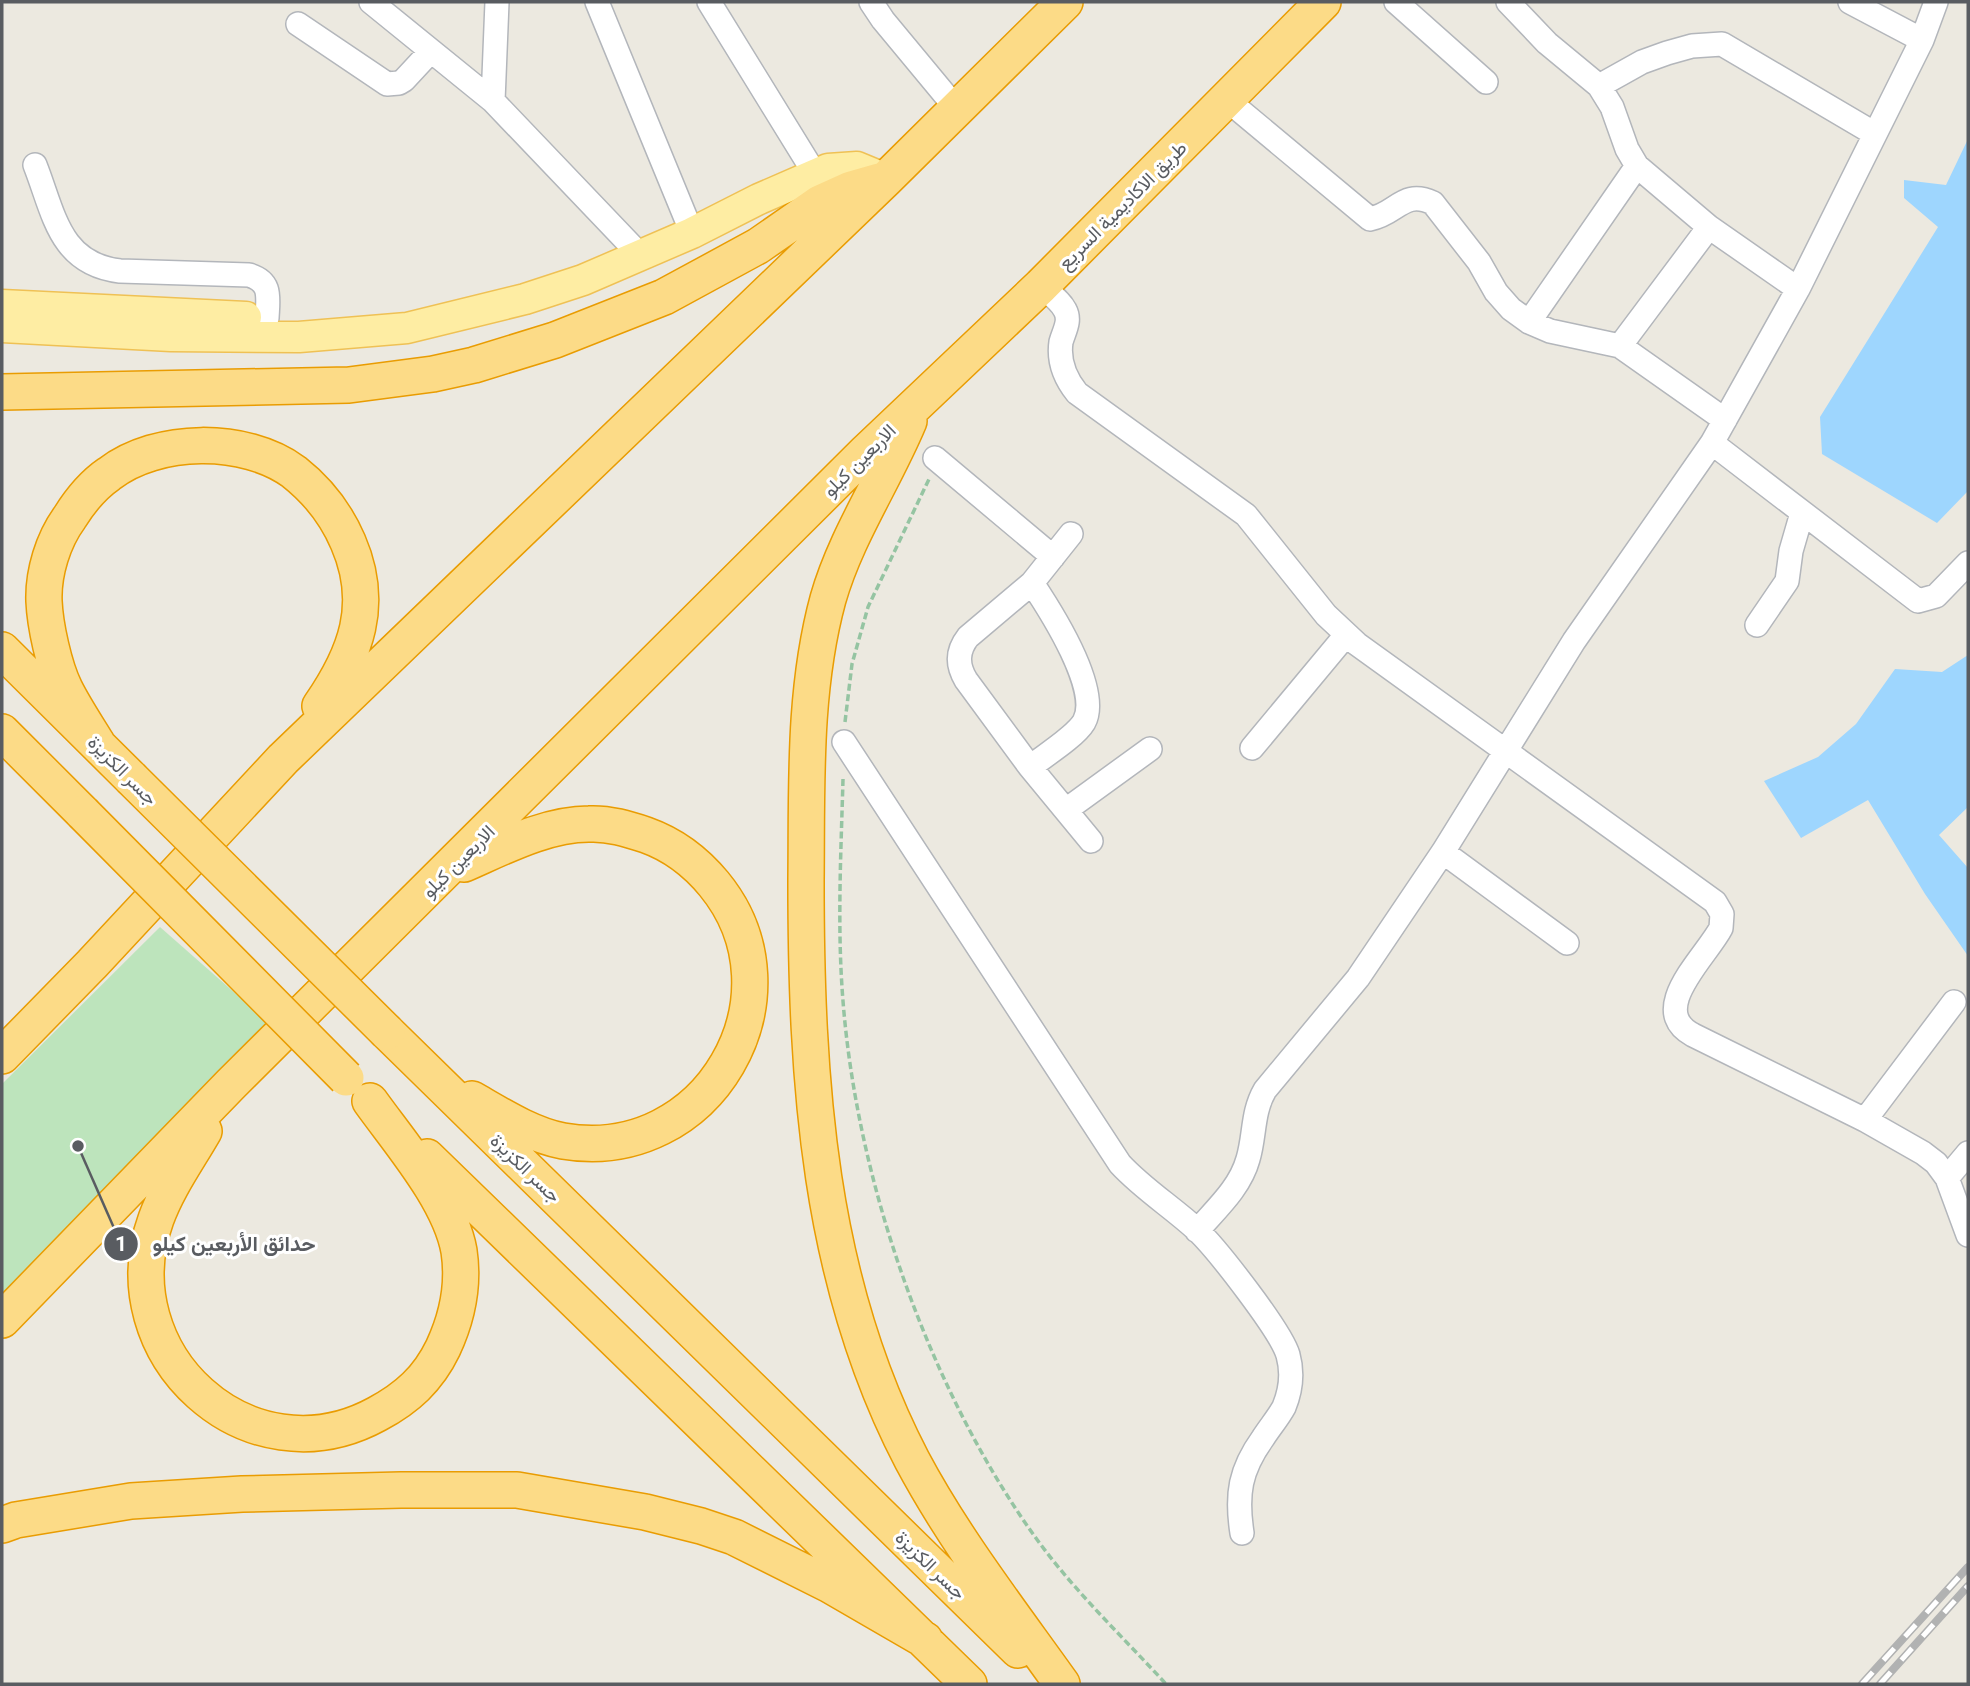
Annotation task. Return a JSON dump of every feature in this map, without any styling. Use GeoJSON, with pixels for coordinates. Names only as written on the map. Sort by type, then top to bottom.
{"type":"FeatureCollection","features":[{"type":"Feature","properties":{"kind":"highway"},"geometry":{"type":"LineString","coordinates":[[2,1056],[92,964],[283,759],[886,179],[1065,2]]}},
{"type":"Feature","properties":{"kind":"highway","name":"طريق الاكاديمية السريع"},"geometry":{"type":"LineString","coordinates":[[916,404],[1041,286],[1323,2]]}},
{"type":"Feature","properties":{"kind":"highway"},"geometry":{"type":"LineString","coordinates":[[2,392],[317,387],[391,381],[474,365],[555,340],[664,297],[758,246],[820,203],[851,189],[886,179]]}},
{"type":"Feature","properties":{"kind":"highway"},"geometry":{"type":"LineString","coordinates":[[916,404],[897,449],[838,568],[815,658],[808,727],[806,955],[815,1121],[823,1182],[841,1266],[869,1359],[891,1416],[957,1537],[1062,1684]]}},
{"type":"Feature","properties":{"kind":"highway","name":"الاربعين كيلو"},"geometry":{"type":"LineString","coordinates":[[2,1320],[232,1084],[916,404]]}},
{"type":"Feature","properties":{"kind":"highway"},"geometry":{"type":"LineString","coordinates":[[97,743],[64,687],[47,628],[43,599],[48,567],[60,530],[80,501],[109,473],[134,460],[177,446],[224,446],[270,459],[292,471],[319,495],[340,523],[353,554],[359,579],[359,626],[352,650],[338,681],[283,759]]}},
{"type":"Feature","properties":{"kind":"highway","name":"جسر الكزيزة"},"geometry":{"type":"LineString","coordinates":[[2,649],[387,1032],[1053,1684]]}},
{"type":"Feature","properties":{"kind":"highway"},"geometry":{"type":"LineString","coordinates":[[2,732],[358,1089],[969,1684]]}},
{"type":"Feature","properties":{"kind":"highway"},"geometry":{"type":"LineString","coordinates":[[2,754],[43,781],[83,813]]}},
{"type":"Feature","properties":{"kind":"highway"},"geometry":{"type":"LineString","coordinates":[[434,1077],[506,1118],[561,1140],[590,1144],[619,1142],[641,1136],[663,1128],[685,1113],[705,1096],[720,1076],[740,1035],[749,990],[749,962],[743,937],[721,892],[685,855],[655,838],[612,826],[588,824],[551,830],[448,871]]}},
{"type":"Feature","properties":{"kind":"highway"},"geometry":{"type":"LineString","coordinates":[[2,1028],[27,1016],[92,964]]}},
{"type":"Feature","properties":{"kind":"highway"},"geometry":{"type":"LineString","coordinates":[[232,1084],[168,1192],[156,1220],[146,1268],[156,1332],[178,1370],[205,1400],[247,1424],[301,1433],[335,1431],[366,1420],[397,1404],[421,1384],[436,1363],[455,1317],[461,1290],[458,1250],[450,1222],[436,1194],[358,1089]]}},
{"type":"Feature","properties":{"kind":"highway"},"geometry":{"type":"LineString","coordinates":[[2,1525],[16,1520],[131,1501],[242,1494],[517,1490],[645,1512],[734,1537],[830,1586],[925,1640]]}},
{"type":"Feature","properties":{"kind":"main road"},"geometry":{"type":"LineString","coordinates":[[2,327],[171,336],[299,337],[390,331],[426,325],[446,317],[555,290],[641,256],[759,198],[815,174],[841,166],[857,167],[886,179]]}},
{"type":"Feature","properties":{"kind":"main road"},"geometry":{"type":"LineString","coordinates":[[2,305],[267,318],[405,315],[446,317]]}},
{"type":"Feature","properties":{"kind":"street"},"geometry":{"type":"LineString","coordinates":[[371,2],[493,101],[641,256]]}},
{"type":"Feature","properties":{"kind":"street"},"geometry":{"type":"LineString","coordinates":[[493,101],[497,2]]}},
{"type":"Feature","properties":{"kind":"street"},"geometry":{"type":"LineString","coordinates":[[597,2],[692,233]]}},
{"type":"Feature","properties":{"kind":"street"},"geometry":{"type":"LineString","coordinates":[[709,2],[815,174]]}},
{"type":"Feature","properties":{"kind":"street"},"geometry":{"type":"LineString","coordinates":[[871,2],[956,108]]}},
{"type":"Feature","properties":{"kind":"street"},"geometry":{"type":"LineString","coordinates":[[1396,2],[1486,82]]}},
{"type":"Feature","properties":{"kind":"street"},"geometry":{"type":"LineString","coordinates":[[1508,2],[1547,43],[1599,86],[1612,107],[1627,149],[1637,166],[1709,227],[1798,289]]}},
{"type":"Feature","properties":{"kind":"street"},"geometry":{"type":"LineString","coordinates":[[1850,2],[1922,40]]}},
{"type":"Feature","properties":{"kind":"street"},"geometry":{"type":"LineString","coordinates":[[1197,1231],[1228,1195],[1244,1171],[1250,1150],[1255,1111],[1265,1090],[1358,978],[1443,852],[1574,640],[1712,443],[1798,289],[1922,40],[1936,2]]}},
{"type":"Feature","properties":{"kind":"street"},"geometry":{"type":"LineString","coordinates":[[298,24],[387,84],[404,80],[430,52]]}},
{"type":"Feature","properties":{"kind":"street"},"geometry":{"type":"LineString","coordinates":[[1599,86],[1643,62],[1667,53],[1722,44],[1875,134]]}},
{"type":"Feature","properties":{"kind":"street"},"geometry":{"type":"LineString","coordinates":[[1226,99],[1370,219],[1381,217],[1410,198],[1422,198],[1433,203],[1511,309],[1529,322],[1550,331],[1620,346],[1725,420]]}},
{"type":"Feature","properties":{"kind":"street"},"geometry":{"type":"LineString","coordinates":[[35,164],[63,237],[72,250],[85,261],[100,269],[120,271],[249,275],[260,278],[266,286],[268,297],[267,318]]}},
{"type":"Feature","properties":{"kind":"street"},"geometry":{"type":"LineString","coordinates":[[1529,322],[1637,166]]}},
{"type":"Feature","properties":{"kind":"street"},"geometry":{"type":"LineString","coordinates":[[1620,346],[1709,227]]}},
{"type":"Feature","properties":{"kind":"street"},"geometry":{"type":"LineString","coordinates":[[1041,286],[1067,313],[1067,325],[1061,341],[1061,364],[1077,393],[1246,515],[1346,635],[1716,902],[1722,914],[1721,928],[1675,1000],[1674,1014],[1681,1027],[1923,1153],[1936,1163],[1947,1178],[1968,1235]]}},
{"type":"Feature","properties":{"kind":"street"},"geometry":{"type":"LineString","coordinates":[[1712,443],[1918,601],[1936,596],[1968,563]]}},
{"type":"Feature","properties":{"kind":"street"},"geometry":{"type":"LineString","coordinates":[[935,458],[1053,557]]}},
{"type":"Feature","properties":{"kind":"street"},"geometry":{"type":"LineString","coordinates":[[1757,625],[1787,581],[1791,551],[1802,513]]}},
{"type":"Feature","properties":{"kind":"street"},"geometry":{"type":"LineString","coordinates":[[1071,534],[1032,583],[968,637],[963,643],[959,658],[966,680],[1030,767],[1091,841]]}},
{"type":"Feature","properties":{"kind":"street"},"geometry":{"type":"LineString","coordinates":[[1030,767],[1075,732],[1084,723],[1087,712],[1080,669],[1055,616],[1032,583]]}},
{"type":"Feature","properties":{"kind":"street"},"geometry":{"type":"LineString","coordinates":[[1252,748],[1346,635]]}},
{"type":"Feature","properties":{"kind":"street"},"geometry":{"type":"LineString","coordinates":[[844,742],[1120,1164],[1133,1179],[1197,1231],[1278,1333],[1287,1353],[1291,1374],[1289,1396],[1280,1415],[1248,1458],[1238,1508],[1242,1533]]}},
{"type":"Feature","properties":{"kind":"street"},"geometry":{"type":"LineString","coordinates":[[1066,810],[1150,749]]}},
{"type":"Feature","properties":{"kind":"street"},"geometry":{"type":"LineString","coordinates":[[1443,852],[1567,943]]}},
{"type":"Feature","properties":{"kind":"street"},"geometry":{"type":"LineString","coordinates":[[1865,1121],[1954,1002]]}},
{"type":"Feature","properties":{"kind":"street"},"geometry":{"type":"LineString","coordinates":[[1947,1178],[1968,1153]]}},
{"type":"Feature","properties":{"kind":"path"},"geometry":{"type":"LineString","coordinates":[[935,458],[927,485],[868,607],[852,664],[844,742],[839,943],[843,1003],[860,1122],[873,1180],[901,1272],[932,1350],[992,1472],[1033,1535],[1081,1594],[1166,1684]]}},
{"type":"Feature","properties":{"kind":"green space"},"geometry":{"type":"Polygon","coordinates":[[[160,927],[269,1023],[2,1301],[2,1084],[160,927]]]}},
{"type":"Feature","properties":{"kind":"water"},"geometry":{"type":"Polygon","coordinates":[[[1968,139],[1968,491],[1937,523],[1822,454],[1820,417],[1938,227],[1904,198],[1904,180],[1946,185],[1968,139]]]}},
{"type":"Feature","properties":{"kind":"water"},"geometry":{"type":"Polygon","coordinates":[[[1968,655],[1968,807],[1939,835],[1968,868],[1968,956],[1925,894],[1868,800],[1801,838],[1764,781],[1818,757],[1856,724],[1895,669],[1942,672],[1968,655]]]}},
{"type":"Feature","properties":{"kind":"railway"},"geometry":{"type":"LineString","coordinates":[[1862,1684],[1968,1567]]}},
{"type":"Feature","properties":{"kind":"railway"},"geometry":{"type":"LineString","coordinates":[[1880,1684],[1968,1586]]}},
{"type":"Feature","properties":{"kind":"place","name":"حدائق الأربعين كيلو"},"geometry":{"type":"Point","coordinates":[78,1146]}}]}
